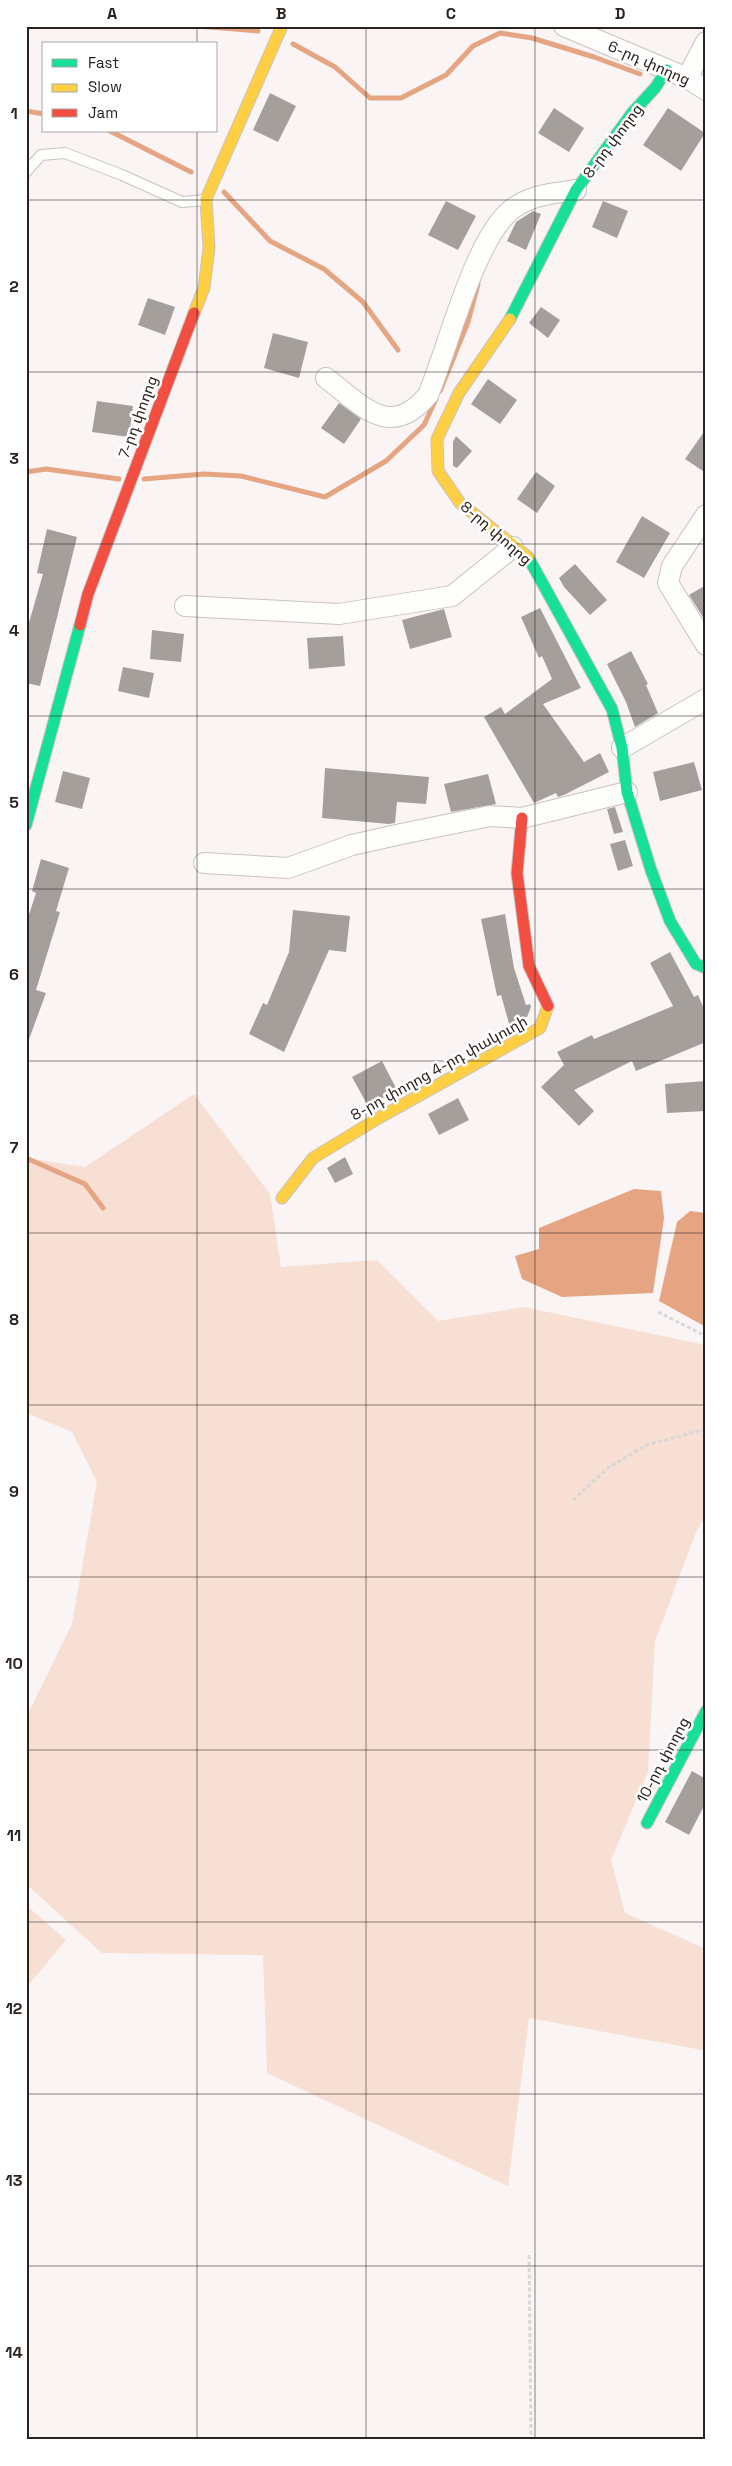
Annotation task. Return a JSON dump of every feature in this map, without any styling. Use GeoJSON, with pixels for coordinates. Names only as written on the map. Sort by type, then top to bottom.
{"type":"FeatureCollection","features":[{"type":"Feature","properties":{"kind":"street","name":"7-րդ փողոց"},"geometry":{"type":"LineString","coordinates":[[26,825],[88,594],[204,288],[209,248],[206,199],[282,26]]}},
{"type":"Feature","properties":{"kind":"street","name":"6-րդ փողոց"},"geometry":{"type":"LineString","coordinates":[[564,26],[687,78],[706,90]]}},
{"type":"Feature","properties":{"kind":"street"},"geometry":{"type":"LineString","coordinates":[[687,78],[706,42]]}},
{"type":"Feature","properties":{"kind":"street","name":"8-րդ փողոց"},"geometry":{"type":"LineString","coordinates":[[667,70],[655,88],[632,113],[576,190],[508,323],[459,393],[437,439],[438,471],[460,503],[513,547],[531,559],[545,583],[612,709],[622,748],[627,792],[651,870],[670,921],[696,964],[706,968]]}},
{"type":"Feature","properties":{"kind":"street"},"geometry":{"type":"LineString","coordinates":[[326,378],[379,417],[396,417],[416,410],[428,395],[474,267],[493,232],[510,210],[529,199],[551,193],[576,190]]}},
{"type":"Feature","properties":{"kind":"street"},"geometry":{"type":"LineString","coordinates":[[706,515],[672,566],[668,584],[706,645]]}},
{"type":"Feature","properties":{"kind":"street"},"geometry":{"type":"LineString","coordinates":[[185,606],[339,614],[452,596],[513,547]]}},
{"type":"Feature","properties":{"kind":"street"},"geometry":{"type":"LineString","coordinates":[[622,748],[706,699]]}},
{"type":"Feature","properties":{"kind":"street"},"geometry":{"type":"LineString","coordinates":[[204,864],[288,868],[352,845],[401,834],[490,816],[522,818],[627,792]]}},
{"type":"Feature","properties":{"kind":"street","name":"8-րդ փողոց 4-րդ փակուղի"},"geometry":{"type":"LineString","coordinates":[[282,1198],[313,1158],[377,1119],[540,1028],[548,1006],[529,966],[517,873],[522,818]]}},
{"type":"Feature","properties":{"kind":"street","name":"10-րդ փողոց"},"geometry":{"type":"LineString","coordinates":[[647,1824],[706,1711]]}},
{"type":"Feature","properties":{"kind":"lane"},"geometry":{"type":"LineString","coordinates":[[26,172],[41,156],[65,153],[122,174],[182,202],[206,199]]}},
{"type":"Feature","properties":{"kind":"path"},"geometry":{"type":"LineString","coordinates":[[658,1312],[706,1336]]}},
{"type":"Feature","properties":{"kind":"path"},"geometry":{"type":"LineString","coordinates":[[573,1500],[608,1467],[647,1445],[706,1429]]}},
{"type":"Feature","properties":{"kind":"path"},"geometry":{"type":"LineString","coordinates":[[529,2254],[531,2440]]}},
{"type":"Feature","properties":{"kind":"shaded area"},"geometry":{"type":"Polygon","coordinates":[[[194,1094],[270,1194],[281,1267],[377,1260],[438,1321],[524,1307],[701,1344],[706,1347],[706,1515],[696,1532],[655,1641],[648,1772],[611,1860],[625,1913],[706,1949],[706,2048],[702,2050],[529,2018],[508,2186],[267,2073],[263,1955],[102,1953],[26,1884],[26,1718],[72,1624],[97,1482],[72,1432],[26,1413],[26,1158],[85,1167],[194,1094]]]}},
{"type":"Feature","properties":{"kind":"shaded area"},"geometry":{"type":"Polygon","coordinates":[[[634,1189],[661,1191],[664,1218],[653,1293],[562,1297],[522,1279],[515,1256],[539,1249],[539,1228],[634,1189]]]}},
{"type":"Feature","properties":{"kind":"shaded area"},"geometry":{"type":"Polygon","coordinates":[[[690,1211],[706,1213],[706,1327],[659,1301],[677,1222],[690,1211]]]}},
{"type":"Feature","properties":{"kind":"shaded area"},"geometry":{"type":"Polygon","coordinates":[[[26,1905],[66,1940],[26,1988],[26,1905]]]}},
{"type":"Feature","properties":{"kind":"building"},"geometry":{"type":"Polygon","coordinates":[[[270,93],[296,106],[278,142],[253,130],[270,93]]]}},
{"type":"Feature","properties":{"kind":"building"},"geometry":{"type":"Polygon","coordinates":[[[554,108],[584,128],[569,152],[538,133],[554,108]]]}},
{"type":"Feature","properties":{"kind":"building"},"geometry":{"type":"Polygon","coordinates":[[[668,108],[705,133],[681,171],[643,145],[668,108]]]}},
{"type":"Feature","properties":{"kind":"building"},"geometry":{"type":"Polygon","coordinates":[[[446,201],[476,216],[458,250],[428,235],[446,201]]]}},
{"type":"Feature","properties":{"kind":"building"},"geometry":{"type":"Polygon","coordinates":[[[603,201],[628,211],[617,238],[592,227],[603,201]]]}},
{"type":"Feature","properties":{"kind":"building"},"geometry":{"type":"Polygon","coordinates":[[[533,211],[541,214],[526,250],[507,241],[516,222],[533,211]]]}},
{"type":"Feature","properties":{"kind":"building"},"geometry":{"type":"Polygon","coordinates":[[[148,298],[175,307],[165,335],[138,325],[148,298]]]}},
{"type":"Feature","properties":{"kind":"building"},"geometry":{"type":"Polygon","coordinates":[[[541,307],[560,320],[548,338],[529,323],[541,307]]]}},
{"type":"Feature","properties":{"kind":"building"},"geometry":{"type":"Polygon","coordinates":[[[273,333],[308,342],[299,378],[264,368],[273,333]]]}},
{"type":"Feature","properties":{"kind":"building"},"geometry":{"type":"Polygon","coordinates":[[[488,379],[517,400],[500,424],[471,404],[488,379]]]}},
{"type":"Feature","properties":{"kind":"building"},"geometry":{"type":"Polygon","coordinates":[[[97,401],[133,406],[129,437],[92,432],[97,401]]]}},
{"type":"Feature","properties":{"kind":"building"},"geometry":{"type":"Polygon","coordinates":[[[339,403],[361,419],[344,444],[321,428],[339,403]]]}},
{"type":"Feature","properties":{"kind":"building"},"geometry":{"type":"Polygon","coordinates":[[[706,429],[706,473],[685,459],[706,429]]]}},
{"type":"Feature","properties":{"kind":"building"},"geometry":{"type":"Polygon","coordinates":[[[456,436],[472,451],[457,468],[453,466],[453,442],[456,436]]]}},
{"type":"Feature","properties":{"kind":"building"},"geometry":{"type":"Polygon","coordinates":[[[536,472],[555,486],[537,513],[517,499],[536,472]]]}},
{"type":"Feature","properties":{"kind":"building"},"geometry":{"type":"Polygon","coordinates":[[[642,516],[670,533],[644,578],[616,562],[642,516]]]}},
{"type":"Feature","properties":{"kind":"building"},"geometry":{"type":"Polygon","coordinates":[[[47,529],[77,537],[40,686],[26,683],[26,633],[43,574],[37,573],[47,529]]]}},
{"type":"Feature","properties":{"kind":"building"},"geometry":{"type":"Polygon","coordinates":[[[575,564],[607,600],[590,615],[564,587],[559,578],[575,564]]]}},
{"type":"Feature","properties":{"kind":"building"},"geometry":{"type":"Polygon","coordinates":[[[706,585],[706,622],[689,595],[706,585]]]}},
{"type":"Feature","properties":{"kind":"building"},"geometry":{"type":"Polygon","coordinates":[[[540,608],[581,688],[543,704],[584,762],[600,753],[609,772],[564,795],[558,797],[556,793],[534,803],[484,717],[501,707],[505,714],[552,679],[542,656],[539,658],[521,617],[540,608]]]}},
{"type":"Feature","properties":{"kind":"building"},"geometry":{"type":"Polygon","coordinates":[[[444,609],[452,637],[410,649],[402,620],[444,609]]]}},
{"type":"Feature","properties":{"kind":"building"},"geometry":{"type":"Polygon","coordinates":[[[152,630],[184,634],[181,662],[150,659],[152,630]]]}},
{"type":"Feature","properties":{"kind":"building"},"geometry":{"type":"Polygon","coordinates":[[[343,636],[345,666],[309,669],[307,638],[343,636]]]}},
{"type":"Feature","properties":{"kind":"building"},"geometry":{"type":"Polygon","coordinates":[[[631,651],[648,684],[646,685],[658,713],[635,727],[626,702],[607,664],[631,651]]]}},
{"type":"Feature","properties":{"kind":"building"},"geometry":{"type":"Polygon","coordinates":[[[123,667],[154,673],[149,698],[118,691],[123,667]]]}},
{"type":"Feature","properties":{"kind":"building"},"geometry":{"type":"Polygon","coordinates":[[[694,762],[702,790],[660,801],[653,772],[694,762]]]}},
{"type":"Feature","properties":{"kind":"building"},"geometry":{"type":"Polygon","coordinates":[[[325,768],[429,777],[426,804],[397,802],[395,823],[389,824],[322,818],[325,768]]]}},
{"type":"Feature","properties":{"kind":"building"},"geometry":{"type":"Polygon","coordinates":[[[63,771],[90,778],[82,809],[55,802],[63,771]]]}},
{"type":"Feature","properties":{"kind":"building"},"geometry":{"type":"Polygon","coordinates":[[[488,774],[496,804],[451,812],[444,784],[488,774]]]}},
{"type":"Feature","properties":{"kind":"building"},"geometry":{"type":"Polygon","coordinates":[[[615,807],[623,832],[614,834],[607,809],[615,807]]]}},
{"type":"Feature","properties":{"kind":"building"},"geometry":{"type":"Polygon","coordinates":[[[625,840],[633,866],[618,871],[610,844],[625,840]]]}},
{"type":"Feature","properties":{"kind":"building"},"geometry":{"type":"Polygon","coordinates":[[[41,859],[69,868],[56,911],[60,912],[36,990],[46,993],[28,1042],[26,1042],[26,924],[36,893],[32,891],[41,859]]]}},
{"type":"Feature","properties":{"kind":"building"},"geometry":{"type":"Polygon","coordinates":[[[293,910],[350,916],[346,952],[329,950],[284,1052],[249,1034],[263,1003],[267,1005],[289,952],[293,910]]]}},
{"type":"Feature","properties":{"kind":"building"},"geometry":{"type":"Polygon","coordinates":[[[505,914],[514,968],[526,1005],[530,1004],[531,1007],[527,1017],[510,1027],[501,995],[497,996],[481,919],[505,914]]]}},
{"type":"Feature","properties":{"kind":"building"},"geometry":{"type":"Polygon","coordinates":[[[670,952],[694,997],[698,995],[706,1013],[706,1042],[636,1071],[632,1061],[574,1090],[594,1111],[579,1126],[541,1087],[564,1065],[557,1052],[592,1035],[594,1039],[673,1006],[650,963],[670,952]]]}},
{"type":"Feature","properties":{"kind":"building"},"geometry":{"type":"Polygon","coordinates":[[[382,1061],[397,1090],[368,1106],[352,1077],[382,1061]]]}},
{"type":"Feature","properties":{"kind":"building"},"geometry":{"type":"Polygon","coordinates":[[[706,1081],[706,1111],[667,1113],[665,1084],[706,1081]]]}},
{"type":"Feature","properties":{"kind":"building"},"geometry":{"type":"Polygon","coordinates":[[[458,1098],[469,1120],[439,1135],[428,1114],[458,1098]]]}},
{"type":"Feature","properties":{"kind":"building"},"geometry":{"type":"Polygon","coordinates":[[[345,1157],[353,1174],[335,1183],[327,1168],[345,1157]]]}},
{"type":"Feature","properties":{"kind":"building"},"geometry":{"type":"Polygon","coordinates":[[[692,1771],[706,1779],[706,1802],[689,1835],[665,1822],[692,1771]]]}},
{"type":"Feature","properties":{"kind":"waterway"},"geometry":{"type":"LineString","coordinates":[[196,26],[258,31]]}},
{"type":"Feature","properties":{"kind":"waterway"},"geometry":{"type":"LineString","coordinates":[[293,44],[335,67],[370,98],[401,98],[446,75],[473,46],[500,33],[532,38],[594,57],[640,74]]}},
{"type":"Feature","properties":{"kind":"waterway"},"geometry":{"type":"LineString","coordinates":[[26,111],[42,114]]}},
{"type":"Feature","properties":{"kind":"waterway"},"geometry":{"type":"LineString","coordinates":[[112,132],[191,172]]}},
{"type":"Feature","properties":{"kind":"waterway"},"geometry":{"type":"LineString","coordinates":[[224,192],[270,241],[324,269],[363,302],[398,350]]}},
{"type":"Feature","properties":{"kind":"waterway"},"geometry":{"type":"LineString","coordinates":[[440,391],[468,322],[478,284]]}},
{"type":"Feature","properties":{"kind":"waterway"},"geometry":{"type":"LineString","coordinates":[[144,479],[204,474],[241,476],[325,497],[386,461],[424,425],[436,399]]}},
{"type":"Feature","properties":{"kind":"waterway"},"geometry":{"type":"LineString","coordinates":[[26,472],[46,469],[119,479]]}},
{"type":"Feature","properties":{"kind":"waterway"},"geometry":{"type":"LineString","coordinates":[[26,1158],[85,1184],[103,1208]]}},
{"type":"Feature","properties":{"kind":"traffic: fast"},"geometry":{"type":"LineString","coordinates":[[510,319],[576,190],[632,113],[655,88],[667,70]]}},
{"type":"Feature","properties":{"kind":"traffic: fast"},"geometry":{"type":"LineString","coordinates":[[528,557],[612,709],[622,748],[627,792],[651,870],[670,921],[696,964],[706,968]]}},
{"type":"Feature","properties":{"kind":"traffic: fast"},"geometry":{"type":"LineString","coordinates":[[26,825],[80,625]]}},
{"type":"Feature","properties":{"kind":"traffic: fast"},"geometry":{"type":"LineString","coordinates":[[647,1823],[706,1711]]}},
{"type":"Feature","properties":{"kind":"traffic: slow"},"geometry":{"type":"LineString","coordinates":[[194,313],[204,288],[209,248],[206,199],[282,26]]}},
{"type":"Feature","properties":{"kind":"traffic: slow"},"geometry":{"type":"LineString","coordinates":[[510,319],[459,393],[437,439],[438,471],[460,503],[528,557]]}},
{"type":"Feature","properties":{"kind":"traffic: slow"},"geometry":{"type":"LineString","coordinates":[[282,1198],[313,1158],[377,1119],[540,1028],[548,1006]]}},
{"type":"Feature","properties":{"kind":"traffic: jam"},"geometry":{"type":"LineString","coordinates":[[80,625],[88,594],[194,313]]}},
{"type":"Feature","properties":{"kind":"traffic: jam"},"geometry":{"type":"LineString","coordinates":[[522,818],[517,873],[529,966],[548,1006]]}}]}
